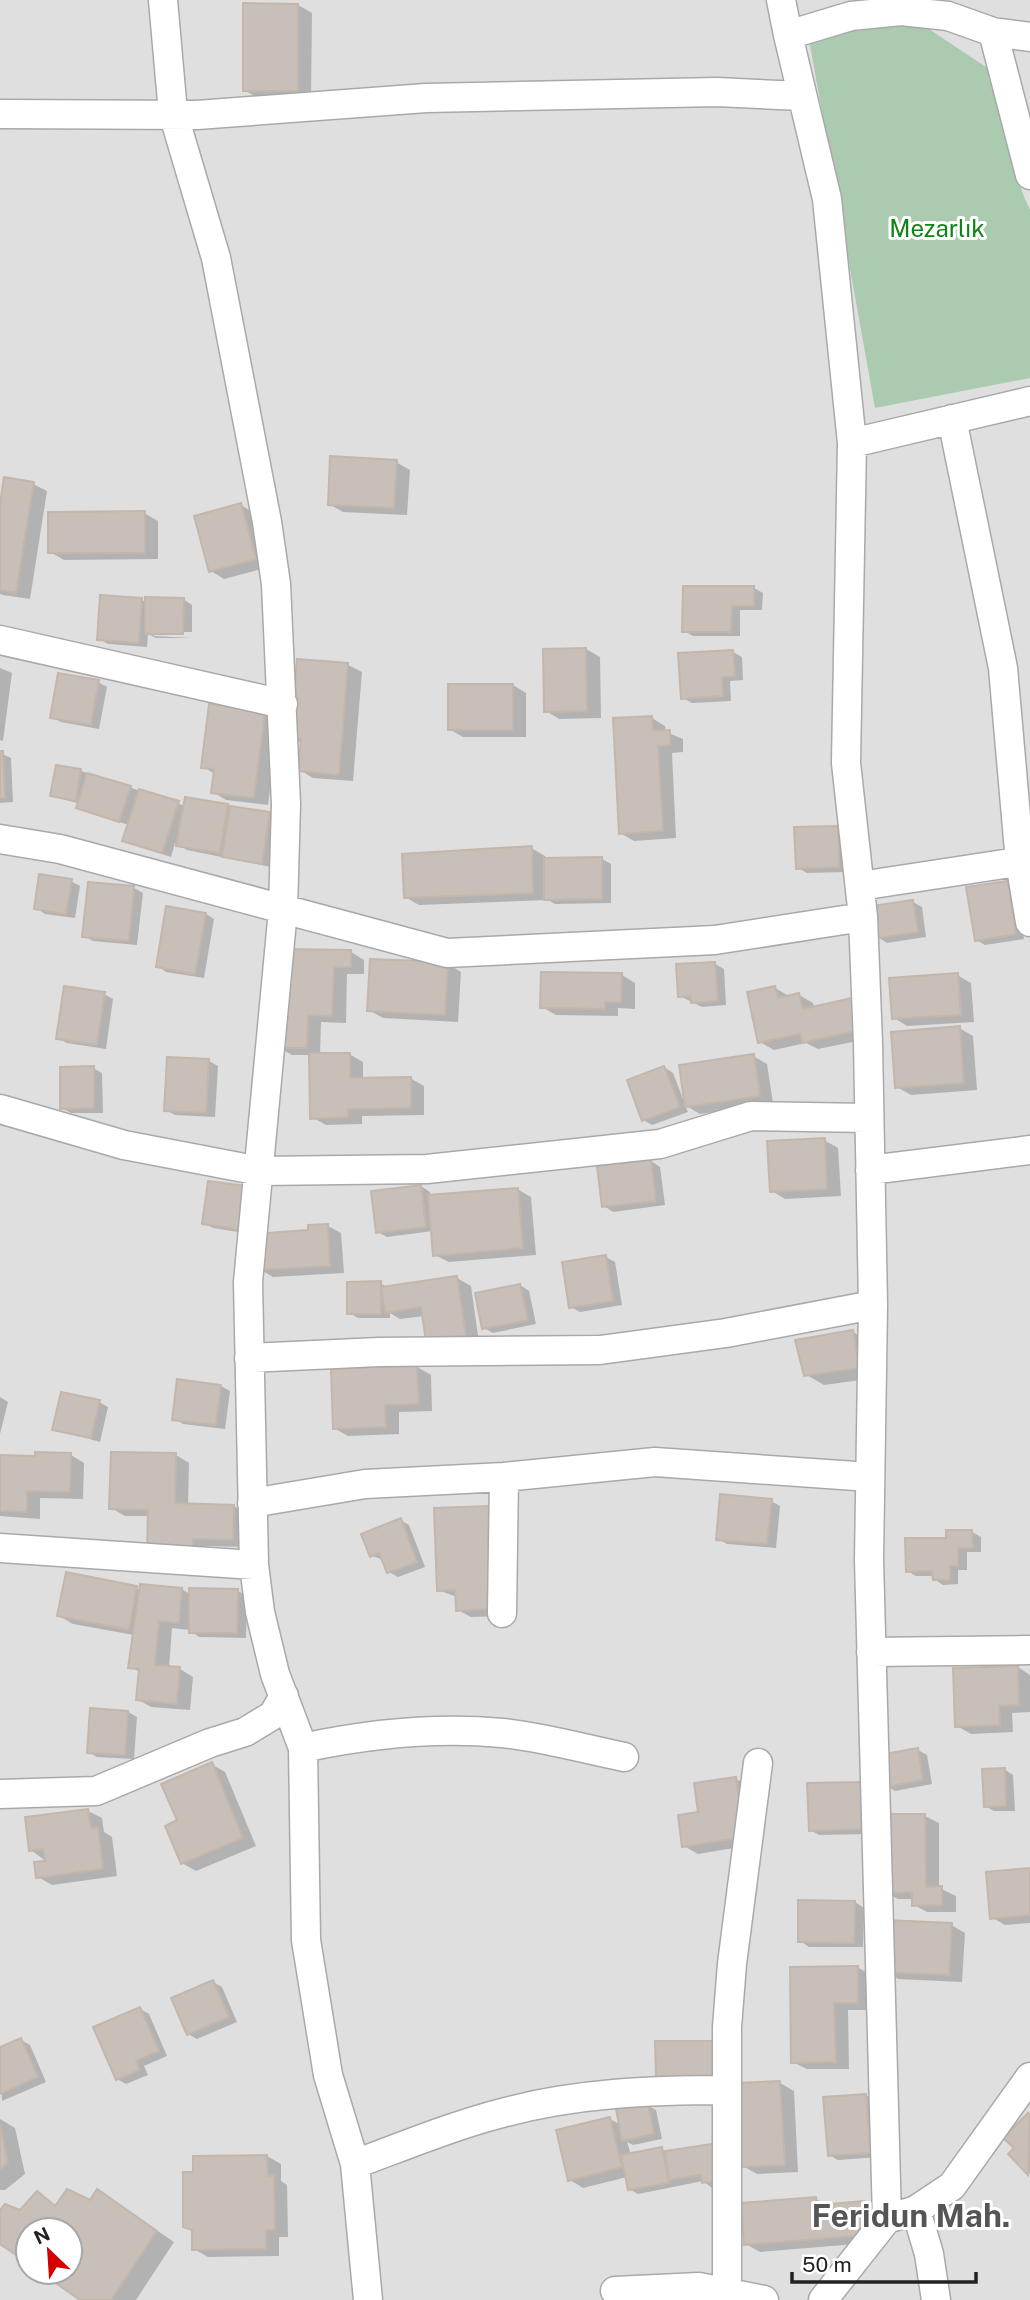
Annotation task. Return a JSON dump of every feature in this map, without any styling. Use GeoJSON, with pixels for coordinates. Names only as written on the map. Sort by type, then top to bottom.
{"type":"FeatureCollection","features":[{"type":"Feature","properties":{"kind":"street"},"geometry":{"type":"LineString","coordinates":[[163,0],[173,113],[216,258],[267,522],[276,584],[286,804],[283,910],[277,943],[260,1171],[248,1282],[254,1565],[260,1612],[275,1674],[303,1748],[306,1940],[328,2075],[355,2164],[369,2300]]}},
{"type":"Feature","properties":{"kind":"street"},"geometry":{"type":"LineString","coordinates":[[781,0],[801,96],[827,198],[852,443],[846,763],[863,917],[873,1305],[871,1651],[887,2219]]}},
{"type":"Feature","properties":{"kind":"street"},"geometry":{"type":"LineString","coordinates":[[788,35],[851,16],[901,11],[948,16],[993,32],[1030,37]]}},
{"type":"Feature","properties":{"kind":"street"},"geometry":{"type":"LineString","coordinates":[[993,32],[1030,175]]}},
{"type":"Feature","properties":{"kind":"street"},"geometry":{"type":"LineString","coordinates":[[0,114],[197,115],[426,98],[717,92],[801,96]]}},
{"type":"Feature","properties":{"kind":"street"},"geometry":{"type":"LineString","coordinates":[[852,443],[1030,401]]}},
{"type":"Feature","properties":{"kind":"street"},"geometry":{"type":"LineString","coordinates":[[953,419],[1003,668],[1030,922]]}},
{"type":"Feature","properties":{"kind":"street"},"geometry":{"type":"LineString","coordinates":[[0,640],[283,704]]}},
{"type":"Feature","properties":{"kind":"street"},"geometry":{"type":"LineString","coordinates":[[0,839],[60,849],[447,953],[715,940],[863,917]]}},
{"type":"Feature","properties":{"kind":"street"},"geometry":{"type":"LineString","coordinates":[[860,886],[1025,861]]}},
{"type":"Feature","properties":{"kind":"street"},"geometry":{"type":"LineString","coordinates":[[0,1109],[124,1144],[260,1171],[427,1169],[660,1144],[751,1116],[868,1118]]}},
{"type":"Feature","properties":{"kind":"street"},"geometry":{"type":"LineString","coordinates":[[870,1170],[1030,1150]]}},
{"type":"Feature","properties":{"kind":"street"},"geometry":{"type":"LineString","coordinates":[[249,1358],[379,1352],[600,1350],[726,1333],[873,1305]]}},
{"type":"Feature","properties":{"kind":"street"},"geometry":{"type":"LineString","coordinates":[[252,1503],[365,1484],[504,1477],[654,1462],[870,1477]]}},
{"type":"Feature","properties":{"kind":"street"},"geometry":{"type":"LineString","coordinates":[[502,1613],[504,1477]]}},
{"type":"Feature","properties":{"kind":"street"},"geometry":{"type":"LineString","coordinates":[[0,1548],[254,1565]]}},
{"type":"Feature","properties":{"kind":"street"},"geometry":{"type":"LineString","coordinates":[[871,1651],[1030,1650]]}},
{"type":"Feature","properties":{"kind":"street"},"geometry":{"type":"LineString","coordinates":[[0,1794],[96,1791],[210,1743],[244,1732],[273,1715],[284,1696]]}},
{"type":"Feature","properties":{"kind":"street"},"geometry":{"type":"LineString","coordinates":[[303,1748],[370,1736],[459,1731],[503,1733],[624,1757]]}},
{"type":"Feature","properties":{"kind":"street"},"geometry":{"type":"LineString","coordinates":[[727,2291],[727,2090],[732,1964],[758,1763]]}},
{"type":"Feature","properties":{"kind":"street"},"geometry":{"type":"LineString","coordinates":[[823,2300],[887,2219],[916,2210],[952,2186],[1030,2077]]}},
{"type":"Feature","properties":{"kind":"street"},"geometry":{"type":"LineString","coordinates":[[355,2164],[464,2124],[545,2104],[626,2093],[727,2090]]}},
{"type":"Feature","properties":{"kind":"street"},"geometry":{"type":"LineString","coordinates":[[916,2210],[929,2254],[936,2300]]}},
{"type":"Feature","properties":{"kind":"street"},"geometry":{"type":"LineString","coordinates":[[615,2291],[671,2286],[727,2291],[764,2300]]}},
{"type":"Feature","properties":{"kind":"shaded area"},"geometry":{"type":"Polygon","coordinates":[[[0,0],[1030,0],[1030,2300],[0,2300],[0,0]]]}},
{"type":"Feature","properties":{"kind":"green space","name":"Mezarlık"},"geometry":{"type":"Polygon","coordinates":[[[908,15],[1004,79],[1022,192],[1030,210],[1030,378],[875,408],[808,34],[908,15]]]}},
{"type":"Feature","properties":{"kind":"building"},"geometry":{"type":"Polygon","coordinates":[[[243,3],[298,4],[298,91],[243,91],[243,3]]]}},
{"type":"Feature","properties":{"kind":"building"},"geometry":{"type":"Polygon","coordinates":[[[330,456],[397,460],[394,508],[328,505],[330,456]]]}},
{"type":"Feature","properties":{"kind":"building"},"geometry":{"type":"Polygon","coordinates":[[[4,477],[34,482],[16,593],[0,590],[0,504],[4,477]]]}},
{"type":"Feature","properties":{"kind":"building"},"geometry":{"type":"Polygon","coordinates":[[[241,503],[256,559],[209,572],[194,516],[241,503]]]}},
{"type":"Feature","properties":{"kind":"building"},"geometry":{"type":"Polygon","coordinates":[[[145,511],[145,553],[48,553],[48,512],[145,511]]]}},
{"type":"Feature","properties":{"kind":"building"},"geometry":{"type":"Polygon","coordinates":[[[683,586],[754,586],[754,606],[732,606],[731,632],[682,632],[683,586]]]}},
{"type":"Feature","properties":{"kind":"building"},"geometry":{"type":"Polygon","coordinates":[[[100,595],[142,598],[139,643],[97,640],[100,595]]]}},
{"type":"Feature","properties":{"kind":"building"},"geometry":{"type":"Polygon","coordinates":[[[145,597],[184,598],[183,634],[145,634],[145,597]]]}},
{"type":"Feature","properties":{"kind":"building"},"geometry":{"type":"Polygon","coordinates":[[[586,648],[587,711],[544,712],[543,649],[586,648]]]}},
{"type":"Feature","properties":{"kind":"building"},"geometry":{"type":"Polygon","coordinates":[[[733,650],[735,676],[722,677],[723,696],[681,699],[678,653],[733,650]]]}},
{"type":"Feature","properties":{"kind":"building"},"geometry":{"type":"Polygon","coordinates":[[[297,659],[348,663],[339,775],[298,771],[301,739],[290,739],[297,659]]]}},
{"type":"Feature","properties":{"kind":"building"},"geometry":{"type":"Polygon","coordinates":[[[58,673],[99,680],[91,725],[50,718],[58,673]]]}},
{"type":"Feature","properties":{"kind":"building"},"geometry":{"type":"Polygon","coordinates":[[[448,684],[513,684],[513,730],[448,730],[448,684]]]}},
{"type":"Feature","properties":{"kind":"building"},"geometry":{"type":"Polygon","coordinates":[[[209,704],[265,711],[254,798],[211,793],[214,769],[201,768],[209,704]]]}},
{"type":"Feature","properties":{"kind":"building"},"geometry":{"type":"Polygon","coordinates":[[[652,716],[653,731],[670,730],[670,745],[658,746],[663,831],[619,834],[613,718],[652,716]]]}},
{"type":"Feature","properties":{"kind":"building"},"geometry":{"type":"Polygon","coordinates":[[[0,751],[3,751],[5,798],[0,798],[0,751]]]}},
{"type":"Feature","properties":{"kind":"building"},"geometry":{"type":"Polygon","coordinates":[[[56,765],[81,769],[76,801],[50,796],[56,765]]]}},
{"type":"Feature","properties":{"kind":"building"},"geometry":{"type":"Polygon","coordinates":[[[87,773],[131,786],[119,822],[76,808],[87,773]]]}},
{"type":"Feature","properties":{"kind":"building"},"geometry":{"type":"Polygon","coordinates":[[[139,789],[179,801],[162,853],[122,841],[139,789]]]}},
{"type":"Feature","properties":{"kind":"building"},"geometry":{"type":"Polygon","coordinates":[[[185,797],[228,804],[220,853],[176,846],[185,797]]]}},
{"type":"Feature","properties":{"kind":"building"},"geometry":{"type":"Polygon","coordinates":[[[230,806],[270,812],[262,864],[222,857],[230,806]]]}},
{"type":"Feature","properties":{"kind":"building"},"geometry":{"type":"Polygon","coordinates":[[[838,826],[839,867],[796,869],[794,827],[838,826]]]}},
{"type":"Feature","properties":{"kind":"building"},"geometry":{"type":"Polygon","coordinates":[[[532,846],[533,893],[404,898],[402,854],[532,846]]]}},
{"type":"Feature","properties":{"kind":"building"},"geometry":{"type":"Polygon","coordinates":[[[602,857],[602,899],[544,900],[544,858],[602,857]]]}},
{"type":"Feature","properties":{"kind":"building"},"geometry":{"type":"Polygon","coordinates":[[[39,874],[72,879],[66,914],[34,909],[39,874]]]}},
{"type":"Feature","properties":{"kind":"building"},"geometry":{"type":"Polygon","coordinates":[[[1008,881],[1016,934],[975,941],[966,887],[1008,881]]]}},
{"type":"Feature","properties":{"kind":"building"},"geometry":{"type":"Polygon","coordinates":[[[88,882],[134,886],[129,941],[82,937],[88,882]]]}},
{"type":"Feature","properties":{"kind":"building"},"geometry":{"type":"Polygon","coordinates":[[[913,900],[918,932],[877,938],[872,906],[913,900]]]}},
{"type":"Feature","properties":{"kind":"building"},"geometry":{"type":"Polygon","coordinates":[[[166,906],[206,913],[195,974],[156,967],[166,906]]]}},
{"type":"Feature","properties":{"kind":"building"},"geometry":{"type":"Polygon","coordinates":[[[279,949],[351,950],[351,967],[334,967],[332,1016],[308,1015],[307,1048],[276,1048],[279,949]]]}},
{"type":"Feature","properties":{"kind":"building"},"geometry":{"type":"Polygon","coordinates":[[[370,959],[448,962],[445,1015],[367,1011],[370,959]]]}},
{"type":"Feature","properties":{"kind":"building"},"geometry":{"type":"Polygon","coordinates":[[[715,962],[718,1001],[691,1003],[691,996],[678,997],[676,964],[715,962]]]}},
{"type":"Feature","properties":{"kind":"building"},"geometry":{"type":"Polygon","coordinates":[[[541,972],[622,973],[621,1002],[605,1002],[605,1009],[540,1008],[541,972]]]}},
{"type":"Feature","properties":{"kind":"building"},"geometry":{"type":"Polygon","coordinates":[[[958,973],[961,1015],[892,1019],[889,978],[958,973]]]}},
{"type":"Feature","properties":{"kind":"building"},"geometry":{"type":"Polygon","coordinates":[[[64,986],[105,992],[97,1045],[56,1039],[64,986]]]}},
{"type":"Feature","properties":{"kind":"building"},"geometry":{"type":"Polygon","coordinates":[[[775,986],[778,998],[799,993],[803,1009],[852,998],[859,1030],[802,1043],[800,1034],[758,1043],[747,992],[775,986]]]}},
{"type":"Feature","properties":{"kind":"building"},"geometry":{"type":"Polygon","coordinates":[[[960,1026],[964,1083],[895,1088],[891,1032],[960,1026]]]}},
{"type":"Feature","properties":{"kind":"building"},"geometry":{"type":"Polygon","coordinates":[[[309,1053],[350,1053],[350,1078],[411,1077],[411,1108],[348,1109],[348,1117],[310,1119],[309,1053]]]}},
{"type":"Feature","properties":{"kind":"building"},"geometry":{"type":"Polygon","coordinates":[[[754,1054],[760,1096],[685,1107],[679,1065],[754,1054]]]}},
{"type":"Feature","properties":{"kind":"building"},"geometry":{"type":"Polygon","coordinates":[[[167,1057],[209,1059],[206,1113],[164,1111],[167,1057]]]}},
{"type":"Feature","properties":{"kind":"building"},"geometry":{"type":"Polygon","coordinates":[[[94,1066],[94,1108],[60,1109],[60,1067],[94,1066]]]}},
{"type":"Feature","properties":{"kind":"building"},"geometry":{"type":"Polygon","coordinates":[[[664,1066],[680,1107],[642,1121],[627,1080],[664,1066]]]}},
{"type":"Feature","properties":{"kind":"building"},"geometry":{"type":"Polygon","coordinates":[[[825,1138],[827,1189],[770,1192],[767,1141],[825,1138]]]}},
{"type":"Feature","properties":{"kind":"building"},"geometry":{"type":"Polygon","coordinates":[[[651,1160],[656,1201],[602,1207],[597,1166],[651,1160]]]}},
{"type":"Feature","properties":{"kind":"building"},"geometry":{"type":"Polygon","coordinates":[[[208,1181],[248,1186],[242,1230],[202,1224],[208,1181]]]}},
{"type":"Feature","properties":{"kind":"building"},"geometry":{"type":"Polygon","coordinates":[[[421,1185],[426,1227],[376,1233],[371,1191],[421,1185]]]}},
{"type":"Feature","properties":{"kind":"building"},"geometry":{"type":"Polygon","coordinates":[[[518,1188],[523,1248],[433,1256],[428,1195],[518,1188]]]}},
{"type":"Feature","properties":{"kind":"building"},"geometry":{"type":"Polygon","coordinates":[[[328,1224],[330,1266],[258,1270],[255,1234],[308,1230],[308,1225],[328,1224]]]}},
{"type":"Feature","properties":{"kind":"building"},"geometry":{"type":"Polygon","coordinates":[[[606,1255],[613,1301],[569,1308],[562,1262],[606,1255]]]}},
{"type":"Feature","properties":{"kind":"building"},"geometry":{"type":"Polygon","coordinates":[[[457,1276],[466,1336],[426,1342],[421,1307],[385,1313],[381,1287],[457,1276]]]}},
{"type":"Feature","properties":{"kind":"building"},"geometry":{"type":"Polygon","coordinates":[[[381,1281],[381,1314],[347,1314],[347,1282],[381,1281]]]}},
{"type":"Feature","properties":{"kind":"building"},"geometry":{"type":"Polygon","coordinates":[[[520,1284],[528,1320],[482,1329],[475,1293],[520,1284]]]}},
{"type":"Feature","properties":{"kind":"building"},"geometry":{"type":"Polygon","coordinates":[[[853,1330],[859,1368],[804,1376],[795,1340],[853,1330]]]}},
{"type":"Feature","properties":{"kind":"building"},"geometry":{"type":"Polygon","coordinates":[[[417,1365],[419,1404],[385,1405],[386,1427],[333,1429],[331,1369],[417,1365]]]}},
{"type":"Feature","properties":{"kind":"building"},"geometry":{"type":"Polygon","coordinates":[[[177,1379],[221,1385],[216,1425],[172,1420],[177,1379]]]}},
{"type":"Feature","properties":{"kind":"building"},"geometry":{"type":"Polygon","coordinates":[[[61,1392],[100,1400],[91,1438],[52,1430],[61,1392]]]}},
{"type":"Feature","properties":{"kind":"building"},"geometry":{"type":"Polygon","coordinates":[[[35,1452],[71,1453],[70,1492],[27,1491],[27,1512],[0,1511],[0,1455],[35,1456],[35,1452]]]}},
{"type":"Feature","properties":{"kind":"building"},"geometry":{"type":"Polygon","coordinates":[[[111,1452],[176,1453],[175,1503],[234,1505],[233,1540],[193,1539],[193,1554],[147,1553],[148,1510],[109,1509],[111,1452]]]}},
{"type":"Feature","properties":{"kind":"building"},"geometry":{"type":"Polygon","coordinates":[[[720,1494],[772,1499],[767,1544],[716,1540],[720,1494]]]}},
{"type":"Feature","properties":{"kind":"building"},"geometry":{"type":"Polygon","coordinates":[[[489,1506],[492,1609],[456,1611],[455,1590],[437,1591],[434,1508],[489,1506]]]}},
{"type":"Feature","properties":{"kind":"building"},"geometry":{"type":"Polygon","coordinates":[[[401,1518],[417,1562],[387,1573],[379,1553],[370,1557],[361,1534],[401,1518]]]}},
{"type":"Feature","properties":{"kind":"building"},"geometry":{"type":"Polygon","coordinates":[[[946,1530],[972,1530],[973,1548],[958,1548],[958,1566],[950,1566],[950,1580],[933,1580],[932,1571],[906,1572],[905,1538],[946,1538],[946,1530]]]}},
{"type":"Feature","properties":{"kind":"building"},"geometry":{"type":"Polygon","coordinates":[[[66,1572],[137,1586],[129,1630],[57,1616],[66,1572]]]}},
{"type":"Feature","properties":{"kind":"building"},"geometry":{"type":"Polygon","coordinates":[[[140,1584],[182,1588],[179,1623],[159,1621],[155,1665],[180,1667],[177,1704],[136,1700],[139,1669],[128,1668],[140,1584]]]}},
{"type":"Feature","properties":{"kind":"building"},"geometry":{"type":"Polygon","coordinates":[[[189,1588],[238,1589],[237,1633],[189,1633],[189,1588]]]}},
{"type":"Feature","properties":{"kind":"building"},"geometry":{"type":"Polygon","coordinates":[[[1018,1666],[1019,1705],[999,1706],[1000,1725],[955,1727],[953,1668],[1018,1666]]]}},
{"type":"Feature","properties":{"kind":"building"},"geometry":{"type":"Polygon","coordinates":[[[90,1708],[128,1711],[125,1755],[87,1753],[90,1708]]]}},
{"type":"Feature","properties":{"kind":"building"},"geometry":{"type":"Polygon","coordinates":[[[918,1748],[923,1780],[885,1787],[879,1755],[918,1748]]]}},
{"type":"Feature","properties":{"kind":"building"},"geometry":{"type":"Polygon","coordinates":[[[212,1762],[243,1838],[181,1864],[165,1826],[177,1820],[161,1784],[212,1762]]]}},
{"type":"Feature","properties":{"kind":"building"},"geometry":{"type":"Polygon","coordinates":[[[1005,1768],[1006,1806],[984,1807],[982,1769],[1005,1768]]]}},
{"type":"Feature","properties":{"kind":"building"},"geometry":{"type":"Polygon","coordinates":[[[736,1777],[745,1837],[682,1847],[678,1815],[698,1812],[694,1783],[736,1777]]]}},
{"type":"Feature","properties":{"kind":"building"},"geometry":{"type":"Polygon","coordinates":[[[861,1782],[862,1829],[809,1831],[807,1783],[861,1782]]]}},
{"type":"Feature","properties":{"kind":"building"},"geometry":{"type":"Polygon","coordinates":[[[88,1809],[91,1828],[98,1827],[103,1869],[36,1878],[34,1862],[45,1861],[43,1849],[29,1851],[25,1817],[88,1809]]]}},
{"type":"Feature","properties":{"kind":"building"},"geometry":{"type":"Polygon","coordinates":[[[882,1814],[925,1814],[926,1887],[942,1886],[942,1905],[912,1906],[912,1892],[883,1893],[882,1814]]]}},
{"type":"Feature","properties":{"kind":"building"},"geometry":{"type":"Polygon","coordinates":[[[1030,1868],[1030,1915],[990,1919],[986,1872],[1030,1868]]]}},
{"type":"Feature","properties":{"kind":"building"},"geometry":{"type":"Polygon","coordinates":[[[798,1900],[855,1901],[854,1943],[798,1942],[798,1900]]]}},
{"type":"Feature","properties":{"kind":"building"},"geometry":{"type":"Polygon","coordinates":[[[885,1920],[952,1923],[949,1975],[882,1972],[885,1920]]]}},
{"type":"Feature","properties":{"kind":"building"},"geometry":{"type":"Polygon","coordinates":[[[858,1966],[858,2003],[834,2003],[836,2062],[791,2063],[790,1967],[858,1966]]]}},
{"type":"Feature","properties":{"kind":"building"},"geometry":{"type":"Polygon","coordinates":[[[213,1980],[229,2017],[187,2035],[171,1998],[213,1980]]]}},
{"type":"Feature","properties":{"kind":"building"},"geometry":{"type":"Polygon","coordinates":[[[140,2007],[159,2051],[136,2061],[140,2070],[116,2080],[93,2027],[140,2007]]]}},
{"type":"Feature","properties":{"kind":"building"},"geometry":{"type":"Polygon","coordinates":[[[21,2038],[38,2077],[0,2094],[0,2047],[21,2038]]]}},
{"type":"Feature","properties":{"kind":"building"},"geometry":{"type":"Polygon","coordinates":[[[655,2041],[718,2041],[718,2079],[656,2079],[655,2041]]]}},
{"type":"Feature","properties":{"kind":"building"},"geometry":{"type":"Polygon","coordinates":[[[780,2081],[785,2165],[741,2167],[737,2083],[780,2081]]]}},
{"type":"Feature","properties":{"kind":"building"},"geometry":{"type":"Polygon","coordinates":[[[866,2094],[871,2153],[828,2156],[823,2097],[866,2094]]]}},
{"type":"Feature","properties":{"kind":"building"},"geometry":{"type":"Polygon","coordinates":[[[648,2103],[654,2134],[622,2141],[616,2109],[648,2103]]]}},
{"type":"Feature","properties":{"kind":"building"},"geometry":{"type":"Polygon","coordinates":[[[1028,2113],[1028,2175],[1008,2154],[1014,2148],[1003,2138],[1028,2113]]]}},
{"type":"Feature","properties":{"kind":"building"},"geometry":{"type":"Polygon","coordinates":[[[610,2117],[622,2167],[568,2181],[556,2130],[610,2117]]]}},
{"type":"Feature","properties":{"kind":"building"},"geometry":{"type":"Polygon","coordinates":[[[0,2124],[8,2163],[0,2169],[0,2124]]]}},
{"type":"Feature","properties":{"kind":"building"},"geometry":{"type":"Polygon","coordinates":[[[719,2143],[725,2180],[702,2183],[701,2175],[669,2180],[665,2151],[719,2143]]]}},
{"type":"Feature","properties":{"kind":"building"},"geometry":{"type":"Polygon","coordinates":[[[662,2147],[669,2183],[628,2190],[621,2155],[662,2147]]]}},
{"type":"Feature","properties":{"kind":"building"},"geometry":{"type":"Polygon","coordinates":[[[267,2155],[268,2176],[274,2175],[275,2230],[266,2230],[266,2249],[192,2250],[192,2230],[183,2227],[183,2172],[193,2172],[193,2156],[267,2155]]]}},
{"type":"Feature","properties":{"kind":"building"},"geometry":{"type":"Polygon","coordinates":[[[67,2189],[90,2200],[97,2189],[157,2231],[111,2300],[80,2300],[60,2286],[84,2286],[84,2216],[14,2216],[14,2254],[0,2244],[0,2210],[5,2204],[20,2210],[37,2191],[55,2206],[67,2189]]]}},
{"type":"Feature","properties":{"kind":"building"},"geometry":{"type":"Polygon","coordinates":[[[816,2197],[817,2205],[864,2201],[867,2235],[744,2245],[741,2203],[816,2197]]]}},
{"type":"Feature","properties":{"kind":"district","name":"Feridun Mah."},"geometry":{"type":"Point","coordinates":[911,2216]}}]}
